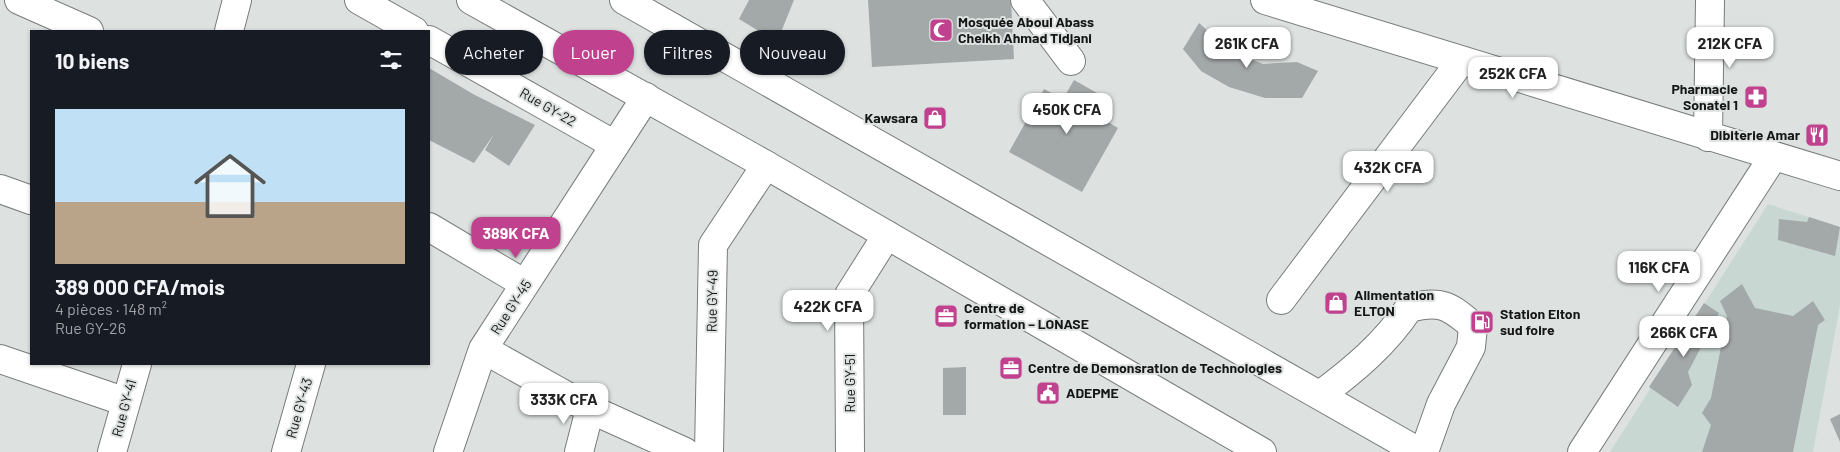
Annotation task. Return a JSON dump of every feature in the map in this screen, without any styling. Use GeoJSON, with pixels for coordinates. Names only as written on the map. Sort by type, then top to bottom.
{"type":"FeatureCollection","features":[{"type":"Feature","properties":{"kind":"street"},"geometry":{"type":"LineString","coordinates":[[19,0],[88,30]]}},
{"type":"Feature","properties":{"kind":"street"},"geometry":{"type":"LineString","coordinates":[[229,30],[237,0]]}},
{"type":"Feature","properties":{"kind":"street"},"geometry":{"type":"LineString","coordinates":[[359,0],[412,30]]}},
{"type":"Feature","properties":{"kind":"street"},"geometry":{"type":"LineString","coordinates":[[471,0],[766,165],[1262,452]]}},
{"type":"Feature","properties":{"kind":"street"},"geometry":{"type":"LineString","coordinates":[[624,0],[1418,452]]}},
{"type":"Feature","properties":{"kind":"street"},"geometry":{"type":"LineString","coordinates":[[1025,0],[1071,61]]}},
{"type":"Feature","properties":{"kind":"street"},"geometry":{"type":"LineString","coordinates":[[1708,137],[1710,0]]}},
{"type":"Feature","properties":{"kind":"street"},"geometry":{"type":"LineString","coordinates":[[1280,2],[1461,61],[1840,176]]}},
{"type":"Feature","properties":{"kind":"street","name":"Rue GY-22"},"geometry":{"type":"LineString","coordinates":[[430,41],[615,145]]}},
{"type":"Feature","properties":{"kind":"street"},"geometry":{"type":"LineString","coordinates":[[1281,300],[1461,61]]}},
{"type":"Feature","properties":{"kind":"street","name":"Rue GY-45"},"geometry":{"type":"LineString","coordinates":[[448,452],[483,350],[646,97]]}},
{"type":"Feature","properties":{"kind":"street"},"geometry":{"type":"LineString","coordinates":[[1582,452],[1773,157]]}},
{"type":"Feature","properties":{"kind":"street","name":"Rue GY-49"},"geometry":{"type":"LineString","coordinates":[[709,452],[713,245],[766,165]]}},
{"type":"Feature","properties":{"kind":"street"},"geometry":{"type":"LineString","coordinates":[[0,189],[30,200]]}},
{"type":"Feature","properties":{"kind":"street"},"geometry":{"type":"LineString","coordinates":[[430,228],[525,284]]}},
{"type":"Feature","properties":{"kind":"street","name":"Rue GY-51"},"geometry":{"type":"LineString","coordinates":[[850,452],[849,295],[887,235]]}},
{"type":"Feature","properties":{"kind":"street"},"geometry":{"type":"LineString","coordinates":[[1320,395],[1345,377],[1395,330],[1409,308],[1431,303],[1453,308],[1473,326],[1472,347],[1441,404],[1424,452]]}},
{"type":"Feature","properties":{"kind":"street"},"geometry":{"type":"LineString","coordinates":[[483,350],[590,409],[685,452]]}},
{"type":"Feature","properties":{"kind":"street"},"geometry":{"type":"LineString","coordinates":[[0,359],[126,402]]}},
{"type":"Feature","properties":{"kind":"street","name":"Rue GY-41"},"geometry":{"type":"LineString","coordinates":[[112,452],[137,365]]}},
{"type":"Feature","properties":{"kind":"street","name":"Rue GY-43"},"geometry":{"type":"LineString","coordinates":[[286,452],[311,365]]}},
{"type":"Feature","properties":{"kind":"street"},"geometry":{"type":"LineString","coordinates":[[579,452],[590,409]]}},
{"type":"Feature","properties":{"kind":"shaded area"},"geometry":{"type":"Polygon","coordinates":[[[1768,204],[1840,227],[1840,306],[1813,452],[1610,452],[1768,204]]]}},
{"type":"Feature","properties":{"kind":"building"},"geometry":{"type":"Polygon","coordinates":[[[749,0],[794,0],[782,30],[757,30],[739,19],[749,0]]]}},
{"type":"Feature","properties":{"kind":"building","name":"Mosquée Aboul Abass Cheikh Ahmad Tidjani"},"geometry":{"type":"Polygon","coordinates":[[[868,0],[1011,0],[1014,59],[872,67],[868,0]]]}},
{"type":"Feature","properties":{"kind":"building"},"geometry":{"type":"Polygon","coordinates":[[[1199,23],[1230,51],[1263,64],[1297,62],[1318,71],[1302,98],[1265,98],[1229,87],[1201,71],[1183,49],[1199,23]]]}},
{"type":"Feature","properties":{"kind":"building"},"geometry":{"type":"Polygon","coordinates":[[[430,69],[473,94],[535,125],[509,166],[485,150],[494,134],[474,163],[430,141],[430,69]]]}},
{"type":"Feature","properties":{"kind":"building"},"geometry":{"type":"Polygon","coordinates":[[[1074,80],[1113,102],[1103,119],[1118,128],[1082,192],[1009,152],[1044,89],[1063,99],[1074,80]]]}},
{"type":"Feature","properties":{"kind":"building"},"geometry":{"type":"Polygon","coordinates":[[[1809,217],[1840,227],[1835,256],[1778,240],[1779,219],[1807,222],[1809,217]]]}},
{"type":"Feature","properties":{"kind":"building"},"geometry":{"type":"Polygon","coordinates":[[[1742,284],[1755,308],[1793,316],[1813,301],[1825,320],[1818,325],[1793,452],[1702,452],[1711,425],[1702,413],[1711,398],[1727,316],[1720,301],[1742,284]]]}},
{"type":"Feature","properties":{"kind":"building"},"geometry":{"type":"Polygon","coordinates":[[[1704,303],[1719,313],[1688,372],[1692,385],[1678,407],[1649,387],[1704,303]]]}},
{"type":"Feature","properties":{"kind":"building"},"geometry":{"type":"Polygon","coordinates":[[[966,367],[966,415],[943,415],[943,368],[966,367]]]}},
{"type":"Feature","properties":{"kind":"building"},"geometry":{"type":"Polygon","coordinates":[[[1840,414],[1840,442],[1830,419],[1840,414]]]}},
{"type":"Feature","properties":{"kind":"place","name":"Mosquée Aboul Abass Cheikh Ahmad Tidjani"},"geometry":{"type":"Point","coordinates":[941,30]}},
{"type":"Feature","properties":{"kind":"place","name":"Pharmacie Sonatel 1"},"geometry":{"type":"Point","coordinates":[1756,97]}},
{"type":"Feature","properties":{"kind":"place","name":"Kawsara"},"geometry":{"type":"Point","coordinates":[935,118]}},
{"type":"Feature","properties":{"kind":"place","name":"Dibiterie Amar"},"geometry":{"type":"Point","coordinates":[1817,135]}},
{"type":"Feature","properties":{"kind":"place","name":"Alimentation ELTON"},"geometry":{"type":"Point","coordinates":[1336,303]}},
{"type":"Feature","properties":{"kind":"place","name":"Centre de formation – LONASE"},"geometry":{"type":"Point","coordinates":[946,316]}},
{"type":"Feature","properties":{"kind":"place","name":"Station Elton sud foire"},"geometry":{"type":"Point","coordinates":[1482,322]}},
{"type":"Feature","properties":{"kind":"place","name":"Centre de Demonsration de Technologies"},"geometry":{"type":"Point","coordinates":[1011,368]}},
{"type":"Feature","properties":{"kind":"place","name":"ADEPME"},"geometry":{"type":"Point","coordinates":[1048,393]}}]}
